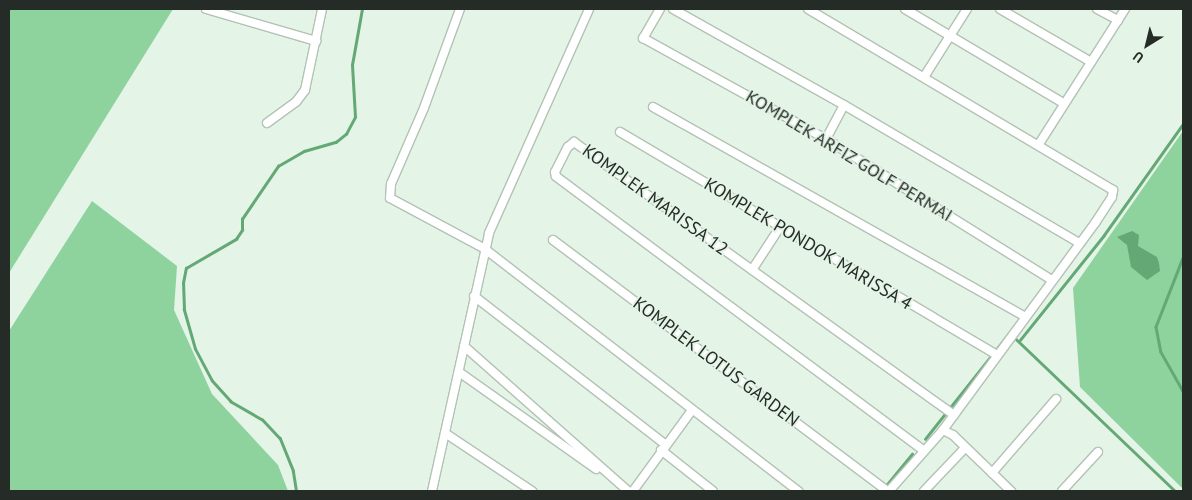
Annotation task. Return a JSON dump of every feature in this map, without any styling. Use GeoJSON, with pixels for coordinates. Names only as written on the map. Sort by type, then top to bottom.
{"type":"FeatureCollection","features":[{"type":"Feature","properties":{"kind":"street"},"geometry":{"type":"LineString","coordinates":[[206,9],[316,40]]}},
{"type":"Feature","properties":{"kind":"street"},"geometry":{"type":"LineString","coordinates":[[267,123],[296,102],[305,90],[322,9]]}},
{"type":"Feature","properties":{"kind":"street"},"geometry":{"type":"LineString","coordinates":[[460,9],[388,196],[419,216],[485,249],[798,491]]}},
{"type":"Feature","properties":{"kind":"street"},"geometry":{"type":"LineString","coordinates":[[432,491],[474,296],[494,218],[589,9]]}},
{"type":"Feature","properties":{"kind":"street","name":"KOMPLEK ARFIZ GOLF PERMAI"},"geometry":{"type":"LineString","coordinates":[[660,9],[643,38],[826,139],[1052,280]]}},
{"type":"Feature","properties":{"kind":"street"},"geometry":{"type":"LineString","coordinates":[[673,9],[844,105],[1080,243]]}},
{"type":"Feature","properties":{"kind":"street"},"geometry":{"type":"LineString","coordinates":[[808,9],[1039,144],[1113,190],[1112,197],[1080,243],[954,415],[888,491]]}},
{"type":"Feature","properties":{"kind":"street"},"geometry":{"type":"LineString","coordinates":[[905,9],[1063,103]]}},
{"type":"Feature","properties":{"kind":"street"},"geometry":{"type":"LineString","coordinates":[[924,77],[967,9]]}},
{"type":"Feature","properties":{"kind":"street"},"geometry":{"type":"LineString","coordinates":[[1000,9],[1091,62]]}},
{"type":"Feature","properties":{"kind":"street"},"geometry":{"type":"LineString","coordinates":[[1097,9],[1118,20]]}},
{"type":"Feature","properties":{"kind":"street"},"geometry":{"type":"LineString","coordinates":[[1039,144],[1063,103],[1125,9]]}},
{"type":"Feature","properties":{"kind":"street"},"geometry":{"type":"LineString","coordinates":[[826,139],[844,105]]}},
{"type":"Feature","properties":{"kind":"street"},"geometry":{"type":"LineString","coordinates":[[653,107],[1025,317]]}},
{"type":"Feature","properties":{"kind":"street","name":"KOMPLEK PONDOK MARISSA 4"},"geometry":{"type":"LineString","coordinates":[[620,132],[997,355]]}},
{"type":"Feature","properties":{"kind":"street","name":"KOMPLEK MARISSA 12"},"geometry":{"type":"LineString","coordinates":[[923,450],[556,176],[555,172],[568,147],[574,142],[954,415]]}},
{"type":"Feature","properties":{"kind":"street"},"geometry":{"type":"LineString","coordinates":[[752,270],[780,227]]}},
{"type":"Feature","properties":{"kind":"street","name":"KOMPLEK LOTUS GARDEN"},"geometry":{"type":"LineString","coordinates":[[553,240],[888,491]]}},
{"type":"Feature","properties":{"kind":"street"},"geometry":{"type":"LineString","coordinates":[[474,296],[663,447],[713,491]]}},
{"type":"Feature","properties":{"kind":"street"},"geometry":{"type":"LineString","coordinates":[[464,346],[627,491]]}},
{"type":"Feature","properties":{"kind":"street"},"geometry":{"type":"LineString","coordinates":[[459,372],[627,491]]}},
{"type":"Feature","properties":{"kind":"street"},"geometry":{"type":"LineString","coordinates":[[992,473],[1056,399]]}},
{"type":"Feature","properties":{"kind":"street"},"geometry":{"type":"LineString","coordinates":[[633,491],[663,447],[692,410]]}},
{"type":"Feature","properties":{"kind":"street"},"geometry":{"type":"LineString","coordinates":[[942,430],[953,436],[1010,491]]}},
{"type":"Feature","properties":{"kind":"street"},"geometry":{"type":"LineString","coordinates":[[445,433],[532,491]]}},
{"type":"Feature","properties":{"kind":"street"},"geometry":{"type":"LineString","coordinates":[[924,491],[965,448]]}},
{"type":"Feature","properties":{"kind":"street"},"geometry":{"type":"LineString","coordinates":[[1062,491],[1098,452]]}},
{"type":"Feature","properties":{"kind":"shaded area"},"geometry":{"type":"Polygon","coordinates":[[[9,9],[173,9],[9,273],[9,9]]]}},
{"type":"Feature","properties":{"kind":"shaded area"},"geometry":{"type":"Polygon","coordinates":[[[1183,131],[1183,489],[1080,387],[1073,288],[1183,131]]]}},
{"type":"Feature","properties":{"kind":"shaded area"},"geometry":{"type":"Polygon","coordinates":[[[92,201],[177,266],[174,310],[212,394],[278,465],[288,491],[9,491],[9,331],[92,201]]]}},
{"type":"Feature","properties":{"kind":"shaded area"},"geometry":{"type":"Polygon","coordinates":[[[1132,231],[1139,235],[1138,246],[1157,257],[1159,263],[1160,271],[1147,280],[1131,267],[1127,245],[1117,237],[1132,231]]]}},
{"type":"Feature","properties":{"kind":"waterway"},"geometry":{"type":"LineString","coordinates":[[296,491],[293,471],[280,439],[262,420],[231,402],[212,381],[195,349],[184,310],[183,283],[186,268],[236,239],[242,230],[242,219],[278,166],[304,151],[336,142],[346,134],[355,117],[352,65],[362,9]]}},
{"type":"Feature","properties":{"kind":"waterway"},"geometry":{"type":"LineString","coordinates":[[1020,340],[1104,235],[1183,124]]}},
{"type":"Feature","properties":{"kind":"waterway"},"geometry":{"type":"LineString","coordinates":[[1183,258],[1156,327],[1161,352],[1183,391]]}},
{"type":"Feature","properties":{"kind":"waterway"},"geometry":{"type":"LineString","coordinates":[[925,439],[1007,336]]}},
{"type":"Feature","properties":{"kind":"waterway"},"geometry":{"type":"LineString","coordinates":[[1013,336],[1175,491]]}},
{"type":"Feature","properties":{"kind":"waterway"},"geometry":{"type":"LineString","coordinates":[[884,488],[912,454]]}}]}
